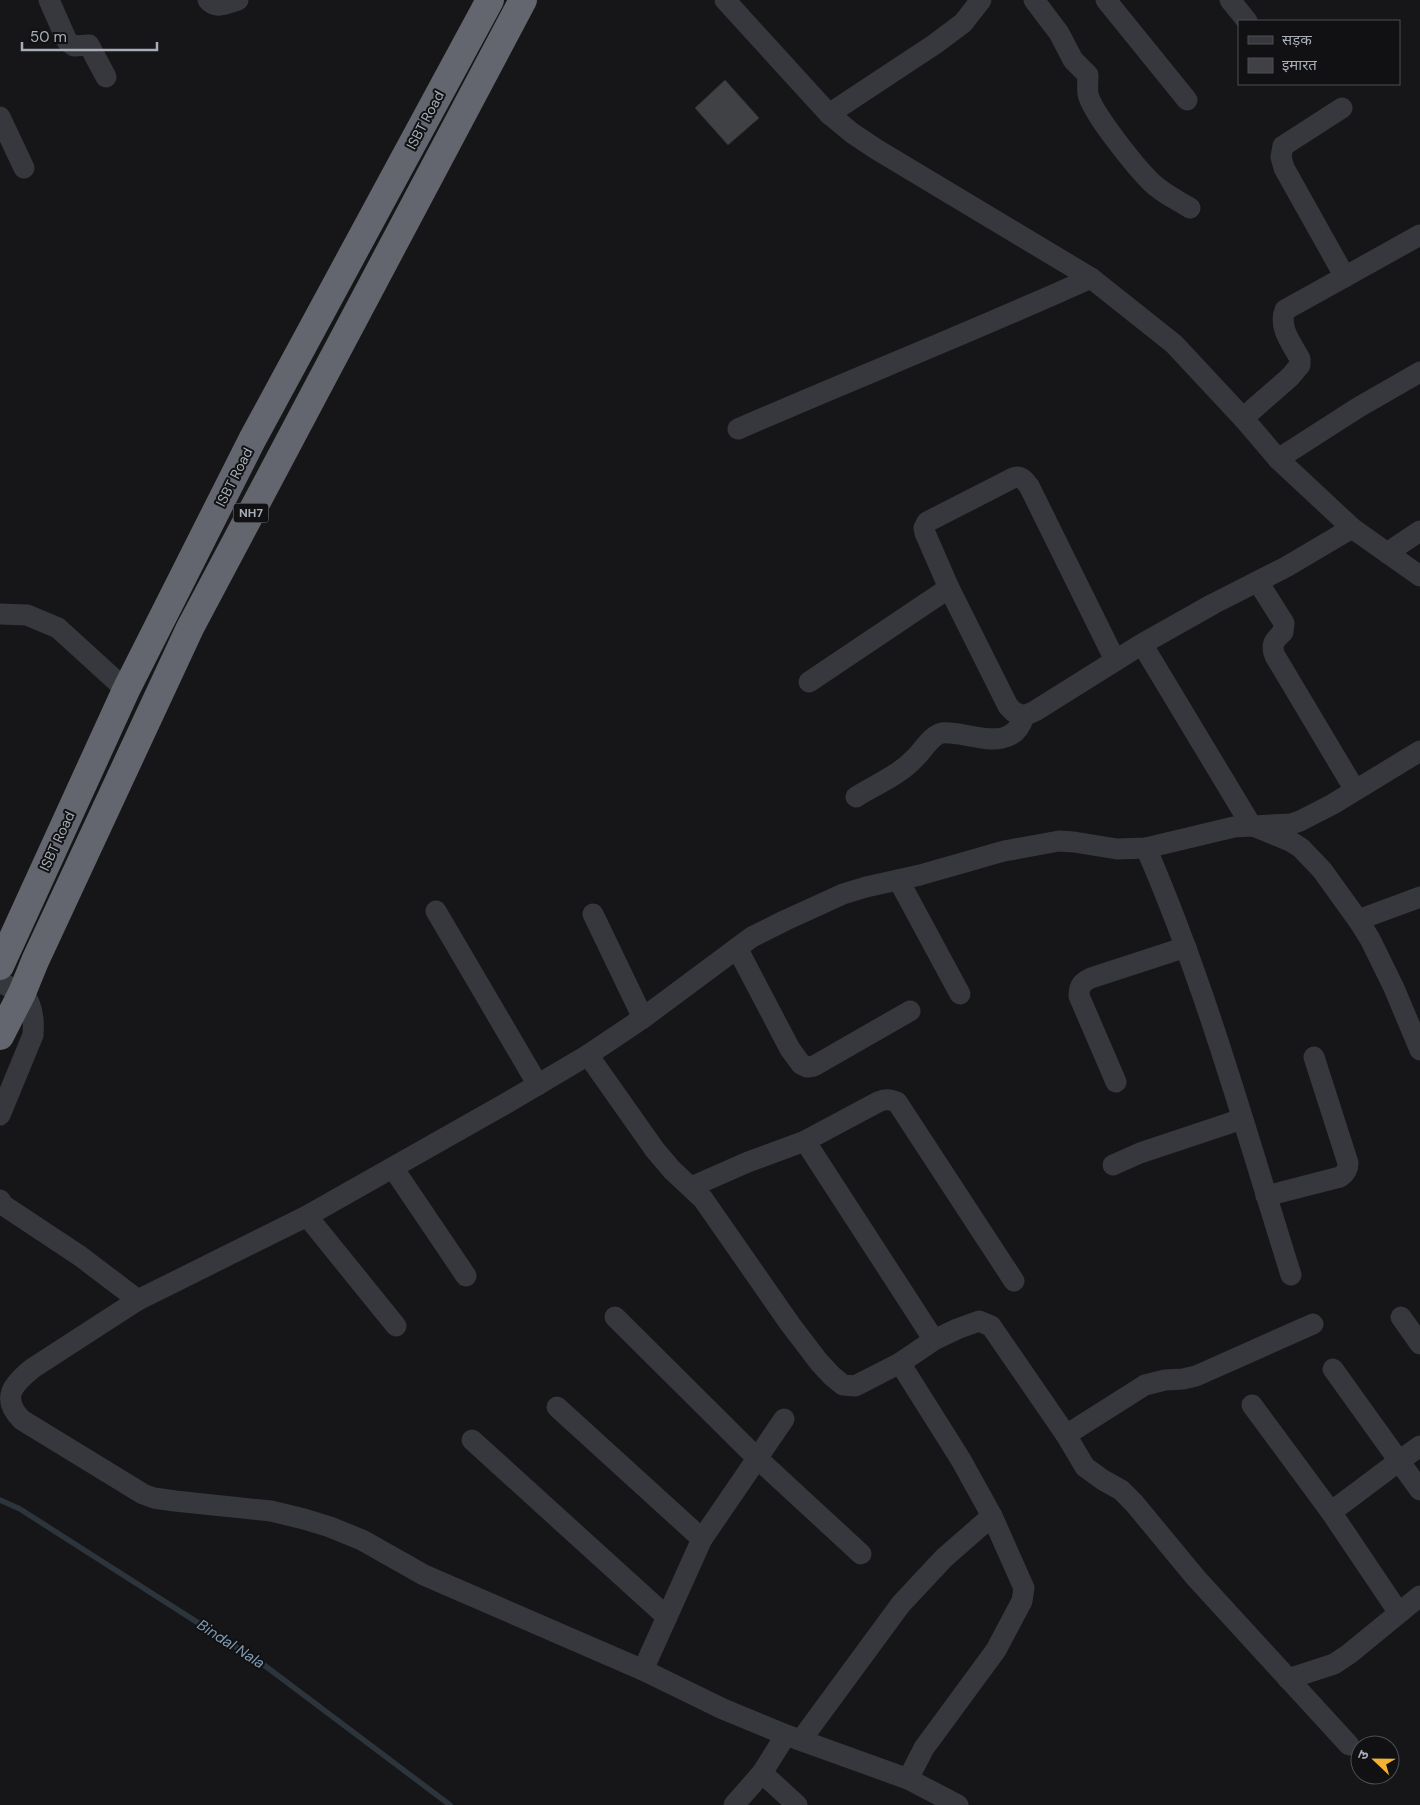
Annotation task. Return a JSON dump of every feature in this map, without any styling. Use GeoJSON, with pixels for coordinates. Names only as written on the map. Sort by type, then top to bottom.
{"type":"FeatureCollection","features":[{"type":"Feature","properties":{"kind":"highway","name":"ISBT Road"},"geometry":{"type":"LineString","coordinates":[[0,966],[126,690],[252,440],[490,0]]}},
{"type":"Feature","properties":{"kind":"highway","name":"NH7"},"geometry":{"type":"LineString","coordinates":[[0,1036],[11,988],[39,952],[190,628],[523,0]]}},
{"type":"Feature","properties":{"kind":"street"},"geometry":{"type":"LineString","coordinates":[[49,0],[67,42],[74,46],[89,45],[106,77]]}},
{"type":"Feature","properties":{"kind":"street"},"geometry":{"type":"LineString","coordinates":[[208,0],[211,4],[218,6],[238,0]]}},
{"type":"Feature","properties":{"kind":"street"},"geometry":{"type":"LineString","coordinates":[[725,0],[829,114],[852,133],[1091,278],[1174,344],[1243,418],[1278,459],[1352,528],[1420,576]]}},
{"type":"Feature","properties":{"kind":"street"},"geometry":{"type":"LineString","coordinates":[[829,114],[934,44],[962,23],[981,0]]}},
{"type":"Feature","properties":{"kind":"street"},"geometry":{"type":"LineString","coordinates":[[1034,0],[1060,33],[1073,60],[1088,75],[1088,96],[1119,144],[1152,182],[1190,208]]}},
{"type":"Feature","properties":{"kind":"street"},"geometry":{"type":"LineString","coordinates":[[1106,0],[1187,100]]}},
{"type":"Feature","properties":{"kind":"street"},"geometry":{"type":"LineString","coordinates":[[1234,1],[1246,20]]}},
{"type":"Feature","properties":{"kind":"street"},"geometry":{"type":"LineString","coordinates":[[1342,108],[1283,146],[1280,157],[1284,168],[1345,277]]}},
{"type":"Feature","properties":{"kind":"street"},"geometry":{"type":"LineString","coordinates":[[0,117],[24,168]]}},
{"type":"Feature","properties":{"kind":"street"},"geometry":{"type":"LineString","coordinates":[[1243,418],[1290,377],[1300,365],[1300,360],[1283,327],[1282,320],[1285,310],[1420,235]]}},
{"type":"Feature","properties":{"kind":"street"},"geometry":{"type":"LineString","coordinates":[[738,429],[845,382],[1021,310],[1091,278]]}},
{"type":"Feature","properties":{"kind":"street"},"geometry":{"type":"LineString","coordinates":[[1278,459],[1316,433],[1420,372]]}},
{"type":"Feature","properties":{"kind":"street"},"geometry":{"type":"LineString","coordinates":[[1024,716],[1014,712],[1008,706],[949,588],[925,533],[927,522],[1013,478],[1020,477],[1029,486],[1115,660]]}},
{"type":"Feature","properties":{"kind":"street"},"geometry":{"type":"LineString","coordinates":[[856,797],[910,764],[941,733],[986,739],[1007,736],[1021,724],[1024,716],[1035,711],[1115,660],[1213,604],[1286,567],[1352,528]]}},
{"type":"Feature","properties":{"kind":"street"},"geometry":{"type":"LineString","coordinates":[[1387,553],[1420,531]]}},
{"type":"Feature","properties":{"kind":"street"},"geometry":{"type":"LineString","coordinates":[[1258,582],[1284,623],[1284,632],[1273,642],[1272,647],[1275,656],[1355,790]]}},
{"type":"Feature","properties":{"kind":"street"},"geometry":{"type":"LineString","coordinates":[[809,682],[949,588]]}},
{"type":"Feature","properties":{"kind":"street"},"geometry":{"type":"LineString","coordinates":[[0,614],[27,615],[58,628],[126,690]]}},
{"type":"Feature","properties":{"kind":"street"},"geometry":{"type":"LineString","coordinates":[[1142,644],[1251,825],[1290,841],[1301,848],[1322,870],[1358,920],[1370,939],[1394,988],[1420,1050]]}},
{"type":"Feature","properties":{"kind":"street"},"geometry":{"type":"LineString","coordinates":[[958,1805],[908,1779],[793,1738],[722,1709],[643,1670],[441,1583],[362,1540],[330,1527],[271,1511],[175,1501],[142,1494],[36,1430],[14,1413],[9,1403],[8,1395],[18,1380],[33,1368],[138,1300],[306,1216],[538,1085],[588,1055],[643,1018],[752,937],[843,894],[866,887],[900,881],[1004,851],[1060,841],[1117,849],[1146,848],[1218,830],[1251,825],[1291,824],[1300,821],[1355,790],[1420,751]]}},
{"type":"Feature","properties":{"kind":"street"},"geometry":{"type":"LineString","coordinates":[[1146,848],[1186,947],[1211,1017],[1291,1275]]}},
{"type":"Feature","properties":{"kind":"street"},"geometry":{"type":"LineString","coordinates":[[900,881],[960,994]]}},
{"type":"Feature","properties":{"kind":"street"},"geometry":{"type":"LineString","coordinates":[[1358,920],[1420,897]]}},
{"type":"Feature","properties":{"kind":"street"},"geometry":{"type":"LineString","coordinates":[[436,911],[538,1085]]}},
{"type":"Feature","properties":{"kind":"street"},"geometry":{"type":"LineString","coordinates":[[593,914],[643,1018]]}},
{"type":"Feature","properties":{"kind":"street"},"geometry":{"type":"LineString","coordinates":[[1116,1082],[1079,996],[1080,986],[1091,978],[1186,947]]}},
{"type":"Feature","properties":{"kind":"street"},"geometry":{"type":"LineString","coordinates":[[737,948],[790,1050],[801,1064],[806,1067],[814,1066],[910,1011]]}},
{"type":"Feature","properties":{"kind":"street"},"geometry":{"type":"LineString","coordinates":[[0,1115],[33,1035],[34,1025],[31,1009],[11,988]]}},
{"type":"Feature","properties":{"kind":"street"},"geometry":{"type":"LineString","coordinates":[[588,1055],[663,1160],[712,1212],[790,1324],[832,1376],[843,1385],[855,1386],[900,1364],[934,1340],[957,1329],[979,1321],[991,1326],[1066,1435],[1085,1467],[1120,1490],[1134,1502],[1196,1578],[1349,1745]]}},
{"type":"Feature","properties":{"kind":"street"},"geometry":{"type":"LineString","coordinates":[[1266,1196],[1340,1177],[1345,1174],[1348,1167],[1314,1057]]}},
{"type":"Feature","properties":{"kind":"street"},"geometry":{"type":"LineString","coordinates":[[690,1187],[748,1162],[805,1141],[878,1102],[891,1099],[897,1102],[1014,1281]]}},
{"type":"Feature","properties":{"kind":"street"},"geometry":{"type":"LineString","coordinates":[[1113,1165],[1140,1152],[1242,1119]]}},
{"type":"Feature","properties":{"kind":"street"},"geometry":{"type":"LineString","coordinates":[[805,1141],[934,1340]]}},
{"type":"Feature","properties":{"kind":"street"},"geometry":{"type":"LineString","coordinates":[[393,1168],[466,1276]]}},
{"type":"Feature","properties":{"kind":"street"},"geometry":{"type":"LineString","coordinates":[[0,1200],[3,1205],[80,1256],[138,1300]]}},
{"type":"Feature","properties":{"kind":"street"},"geometry":{"type":"LineString","coordinates":[[306,1216],[396,1326]]}},
{"type":"Feature","properties":{"kind":"street"},"geometry":{"type":"LineString","coordinates":[[614,1317],[757,1458],[861,1554]]}},
{"type":"Feature","properties":{"kind":"street"},"geometry":{"type":"LineString","coordinates":[[1401,1317],[1420,1344]]}},
{"type":"Feature","properties":{"kind":"street"},"geometry":{"type":"LineString","coordinates":[[1066,1435],[1145,1385],[1196,1376],[1313,1324]]}},
{"type":"Feature","properties":{"kind":"street"},"geometry":{"type":"LineString","coordinates":[[900,1364],[961,1460],[992,1516],[1024,1588],[1022,1601],[996,1650],[924,1748],[908,1779]]}},
{"type":"Feature","properties":{"kind":"street"},"geometry":{"type":"LineString","coordinates":[[1333,1370],[1420,1490]]}},
{"type":"Feature","properties":{"kind":"street"},"geometry":{"type":"LineString","coordinates":[[1252,1405],[1331,1512],[1399,1613]]}},
{"type":"Feature","properties":{"kind":"street"},"geometry":{"type":"LineString","coordinates":[[557,1407],[702,1539]]}},
{"type":"Feature","properties":{"kind":"street"},"geometry":{"type":"LineString","coordinates":[[643,1670],[702,1539],[784,1420]]}},
{"type":"Feature","properties":{"kind":"street"},"geometry":{"type":"LineString","coordinates":[[472,1440],[667,1617]]}},
{"type":"Feature","properties":{"kind":"street"},"geometry":{"type":"LineString","coordinates":[[1331,1512],[1420,1446]]}},
{"type":"Feature","properties":{"kind":"street"},"geometry":{"type":"LineString","coordinates":[[734,1805],[793,1738],[901,1604],[944,1558],[992,1516]]}},
{"type":"Feature","properties":{"kind":"street"},"geometry":{"type":"LineString","coordinates":[[1288,1678],[1334,1664],[1420,1596]]}},
{"type":"Feature","properties":{"kind":"street"},"geometry":{"type":"LineString","coordinates":[[762,1773],[798,1805]]}},
{"type":"Feature","properties":{"kind":"building"},"geometry":{"type":"Polygon","coordinates":[[[725,80],[759,118],[728,145],[695,108],[725,80]]]}},
{"type":"Feature","properties":{"kind":"waterway","name":"Bindal Nala"},"geometry":{"type":"LineString","coordinates":[[0,1500],[20,1509],[264,1665],[450,1805]]}}]}
